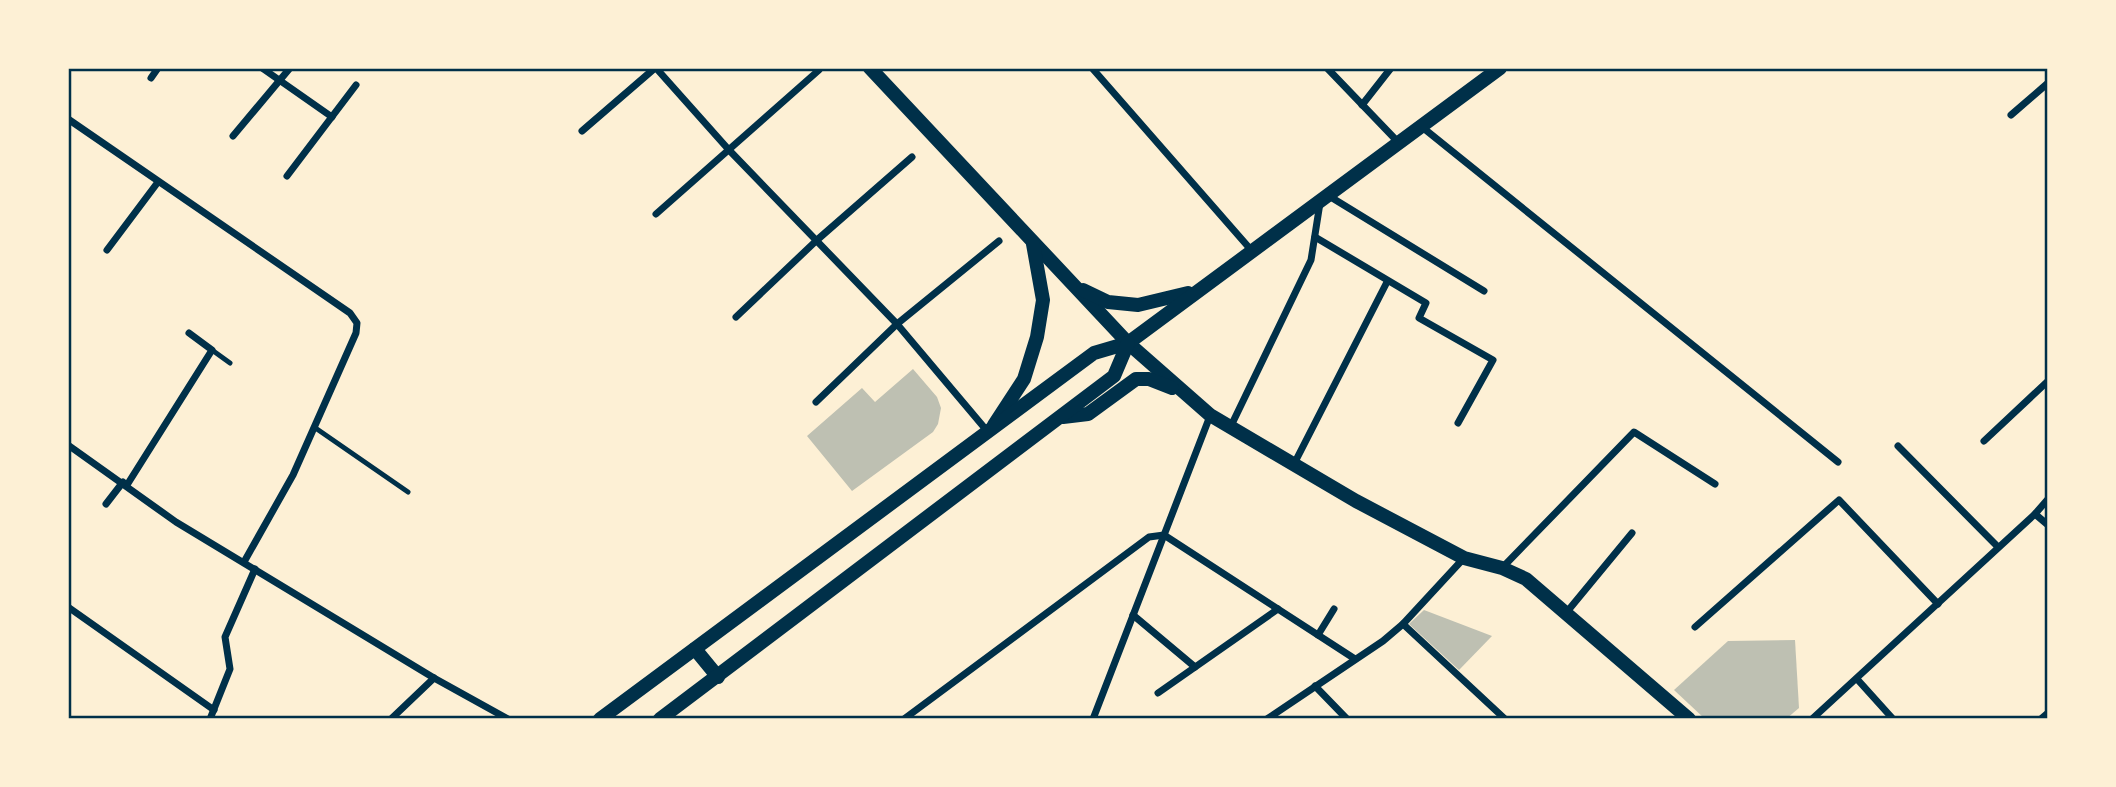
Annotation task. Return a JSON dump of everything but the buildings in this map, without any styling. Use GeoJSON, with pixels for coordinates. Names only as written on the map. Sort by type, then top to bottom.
{"type":"FeatureCollection","features":[{"type":"Feature","properties":{"kind":"main road"},"geometry":{"type":"LineString","coordinates":[[870,68],[1128,343],[1210,415],[1356,501],[1464,558],[1502,568],[1526,579],[1689,719]]}},
{"type":"Feature","properties":{"kind":"main road"},"geometry":{"type":"LineString","coordinates":[[600,719],[1094,353],[1128,343],[1500,68]]}},
{"type":"Feature","properties":{"kind":"main road"},"geometry":{"type":"LineString","coordinates":[[989,433],[1024,379],[1037,337],[1043,300],[1032,243]]}},
{"type":"Feature","properties":{"kind":"main road"},"geometry":{"type":"LineString","coordinates":[[1073,286],[1108,302],[1138,305],[1178,297],[1205,286]]}},
{"type":"Feature","properties":{"kind":"main road"},"geometry":{"type":"LineString","coordinates":[[660,719],[1114,376],[1128,343]]}},
{"type":"Feature","properties":{"kind":"main road"},"geometry":{"type":"LineString","coordinates":[[1061,417],[1088,414],[1136,379],[1149,379],[1184,393]]}},
{"type":"Feature","properties":{"kind":"main road"},"geometry":{"type":"LineString","coordinates":[[695,649],[718,677]]}},
{"type":"Feature","properties":{"kind":"street"},"geometry":{"type":"LineString","coordinates":[[150,78],[158,68]]}},
{"type":"Feature","properties":{"kind":"street"},"geometry":{"type":"LineString","coordinates":[[262,68],[332,117]]}},
{"type":"Feature","properties":{"kind":"street"},"geometry":{"type":"LineString","coordinates":[[233,136],[290,68]]}},
{"type":"Feature","properties":{"kind":"street"},"geometry":{"type":"LineString","coordinates":[[582,131],[656,68],[729,150],[897,324],[989,433]]}},
{"type":"Feature","properties":{"kind":"street"},"geometry":{"type":"LineString","coordinates":[[1092,68],[1252,251]]}},
{"type":"Feature","properties":{"kind":"street"},"geometry":{"type":"LineString","coordinates":[[1327,68],[1399,143]]}},
{"type":"Feature","properties":{"kind":"street"},"geometry":{"type":"LineString","coordinates":[[1362,105],[1391,68]]}},
{"type":"Feature","properties":{"kind":"street"},"geometry":{"type":"LineString","coordinates":[[656,214],[819,70]]}},
{"type":"Feature","properties":{"kind":"street"},"geometry":{"type":"LineString","coordinates":[[2011,115],[2048,83]]}},
{"type":"Feature","properties":{"kind":"street"},"geometry":{"type":"LineString","coordinates":[[288,176],[356,85]]}},
{"type":"Feature","properties":{"kind":"street"},"geometry":{"type":"LineString","coordinates":[[68,119],[350,313],[357,323],[356,333],[293,475],[244,562]]}},
{"type":"Feature","properties":{"kind":"street"},"geometry":{"type":"LineString","coordinates":[[1421,126],[1838,462]]}},
{"type":"Feature","properties":{"kind":"street"},"geometry":{"type":"LineString","coordinates":[[736,317],[817,240],[912,157]]}},
{"type":"Feature","properties":{"kind":"street"},"geometry":{"type":"LineString","coordinates":[[107,250],[158,182]]}},
{"type":"Feature","properties":{"kind":"street"},"geometry":{"type":"LineString","coordinates":[[1229,428],[1311,260],[1324,198],[1484,291]]}},
{"type":"Feature","properties":{"kind":"street"},"geometry":{"type":"LineString","coordinates":[[1315,237],[1426,303],[1419,318],[1493,360],[1458,423]]}},
{"type":"Feature","properties":{"kind":"street"},"geometry":{"type":"LineString","coordinates":[[816,402],[897,324],[999,241]]}},
{"type":"Feature","properties":{"kind":"street"},"geometry":{"type":"LineString","coordinates":[[1294,464],[1387,282]]}},
{"type":"Feature","properties":{"kind":"street"},"geometry":{"type":"LineString","coordinates":[[106,504],[125,484],[212,350],[189,333]]}},
{"type":"Feature","properties":{"kind":"street"},"geometry":{"type":"LineString","coordinates":[[1984,441],[2048,381]]}},
{"type":"Feature","properties":{"kind":"street"},"geometry":{"type":"LineString","coordinates":[[1093,719],[1210,415]]}},
{"type":"Feature","properties":{"kind":"street"},"geometry":{"type":"LineString","coordinates":[[1502,568],[1634,432],[1715,484]]}},
{"type":"Feature","properties":{"kind":"street"},"geometry":{"type":"LineString","coordinates":[[68,445],[177,522],[434,678],[508,719]]}},
{"type":"Feature","properties":{"kind":"street"},"geometry":{"type":"LineString","coordinates":[[1898,446],[1998,547]]}},
{"type":"Feature","properties":{"kind":"street"},"geometry":{"type":"LineString","coordinates":[[1812,719],[2035,514],[2048,499]]}},
{"type":"Feature","properties":{"kind":"street"},"geometry":{"type":"LineString","coordinates":[[1695,627],[1839,500],[1938,604]]}},
{"type":"Feature","properties":{"kind":"street"},"geometry":{"type":"LineString","coordinates":[[2035,514],[2048,525]]}},
{"type":"Feature","properties":{"kind":"street"},"geometry":{"type":"LineString","coordinates":[[1566,614],[1632,533]]}},
{"type":"Feature","properties":{"kind":"street"},"geometry":{"type":"LineString","coordinates":[[904,719],[1143,539],[1164,536],[1355,659]]}},
{"type":"Feature","properties":{"kind":"street"},"geometry":{"type":"LineString","coordinates":[[1267,719],[1383,641],[1403,624],[1464,558]]}},
{"type":"Feature","properties":{"kind":"street"},"geometry":{"type":"LineString","coordinates":[[210,719],[230,669],[225,637],[255,569]]}},
{"type":"Feature","properties":{"kind":"street"},"geometry":{"type":"LineString","coordinates":[[68,607],[214,710]]}},
{"type":"Feature","properties":{"kind":"street"},"geometry":{"type":"LineString","coordinates":[[1158,693],[1278,609]]}},
{"type":"Feature","properties":{"kind":"street"},"geometry":{"type":"LineString","coordinates":[[1318,635],[1334,609]]}},
{"type":"Feature","properties":{"kind":"street"},"geometry":{"type":"LineString","coordinates":[[1133,615],[1195,667]]}},
{"type":"Feature","properties":{"kind":"street"},"geometry":{"type":"LineString","coordinates":[[1403,624],[1505,719]]}},
{"type":"Feature","properties":{"kind":"street"},"geometry":{"type":"LineString","coordinates":[[391,719],[434,678]]}},
{"type":"Feature","properties":{"kind":"street"},"geometry":{"type":"LineString","coordinates":[[1857,679],[1893,719]]}},
{"type":"Feature","properties":{"kind":"street"},"geometry":{"type":"LineString","coordinates":[[1315,686],[1347,719]]}},
{"type":"Feature","properties":{"kind":"street"},"geometry":{"type":"LineString","coordinates":[[2041,719],[2048,713]]}},
{"type":"Feature","properties":{"kind":"lane"},"geometry":{"type":"LineString","coordinates":[[212,350],[230,363]]}},
{"type":"Feature","properties":{"kind":"lane"},"geometry":{"type":"LineString","coordinates":[[314,426],[408,492]]}}]}
